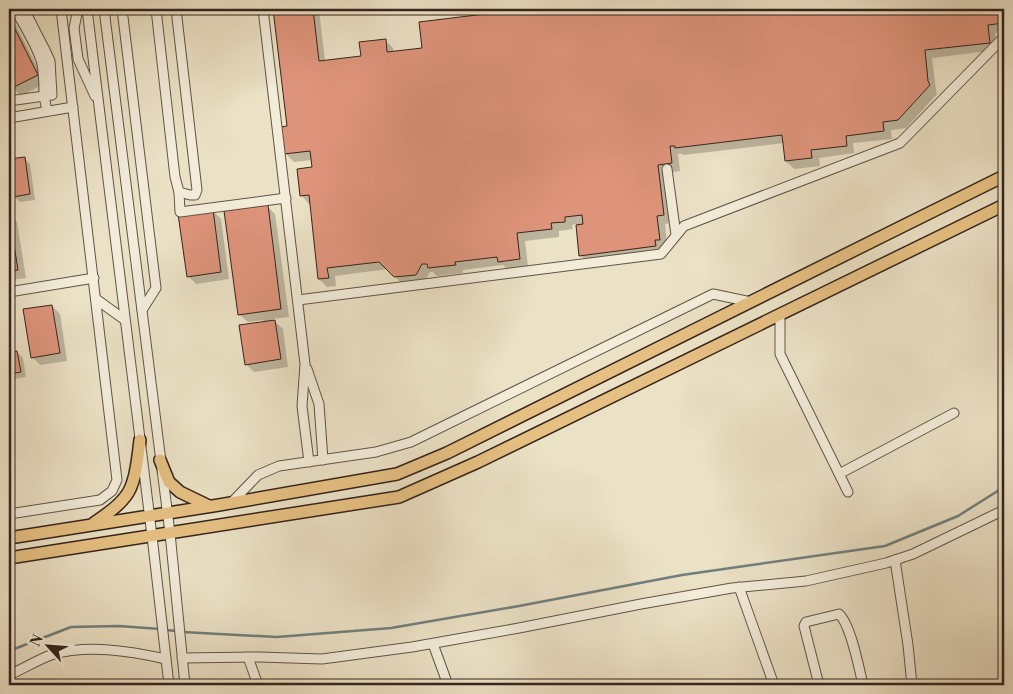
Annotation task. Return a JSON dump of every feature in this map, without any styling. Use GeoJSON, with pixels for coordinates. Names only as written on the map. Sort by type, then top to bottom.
{"type":"FeatureCollection","features":[{"type":"Feature","properties":{"kind":"main road"},"geometry":{"type":"LineString","coordinates":[[9,538],[396,474],[447,453],[1004,176]]}},
{"type":"Feature","properties":{"kind":"main road"},"geometry":{"type":"LineString","coordinates":[[9,558],[400,496],[487,457],[1004,205]]}},
{"type":"Feature","properties":{"kind":"main road"},"geometry":{"type":"LineString","coordinates":[[90,525],[113,509],[127,496],[134,478],[140,440]]}},
{"type":"Feature","properties":{"kind":"main road"},"geometry":{"type":"LineString","coordinates":[[160,460],[169,482],[180,492],[210,506]]}},
{"type":"Feature","properties":{"kind":"street"},"geometry":{"type":"LineString","coordinates":[[14,9],[40,56],[47,111]]}},
{"type":"Feature","properties":{"kind":"street"},"geometry":{"type":"LineString","coordinates":[[9,101],[52,95],[50,61],[24,9]]}},
{"type":"Feature","properties":{"kind":"street"},"geometry":{"type":"LineString","coordinates":[[9,514],[100,500],[112,491],[117,480],[61,9]]}},
{"type":"Feature","properties":{"kind":"street"},"geometry":{"type":"LineString","coordinates":[[78,9],[74,28],[78,59],[98,103]]}},
{"type":"Feature","properties":{"kind":"street"},"geometry":{"type":"LineString","coordinates":[[86,9],[126,320],[169,685]]}},
{"type":"Feature","properties":{"kind":"street"},"geometry":{"type":"LineString","coordinates":[[104,9],[170,533],[185,685]]}},
{"type":"Feature","properties":{"kind":"street"},"geometry":{"type":"LineString","coordinates":[[122,9],[156,288],[142,310]]}},
{"type":"Feature","properties":{"kind":"street"},"geometry":{"type":"LineString","coordinates":[[156,9],[180,212],[286,198]]}},
{"type":"Feature","properties":{"kind":"street"},"geometry":{"type":"LineString","coordinates":[[176,9],[198,190],[190,196],[179,192]]}},
{"type":"Feature","properties":{"kind":"street"},"geometry":{"type":"LineString","coordinates":[[263,9],[305,364],[302,406],[309,462]]}},
{"type":"Feature","properties":{"kind":"street"},"geometry":{"type":"LineString","coordinates":[[298,300],[661,254],[684,226],[900,143],[1004,37]]}},
{"type":"Feature","properties":{"kind":"street"},"geometry":{"type":"LineString","coordinates":[[9,118],[73,107]]}},
{"type":"Feature","properties":{"kind":"street"},"geometry":{"type":"LineString","coordinates":[[667,169],[676,235]]}},
{"type":"Feature","properties":{"kind":"street"},"geometry":{"type":"LineString","coordinates":[[9,292],[94,278]]}},
{"type":"Feature","properties":{"kind":"street"},"geometry":{"type":"LineString","coordinates":[[232,502],[258,475],[279,466],[376,452],[411,442],[713,294],[751,302]]}},
{"type":"Feature","properties":{"kind":"street"},"geometry":{"type":"LineString","coordinates":[[96,299],[126,320]]}},
{"type":"Feature","properties":{"kind":"street"},"geometry":{"type":"LineString","coordinates":[[780,314],[780,354],[848,492]]}},
{"type":"Feature","properties":{"kind":"street"},"geometry":{"type":"LineString","coordinates":[[305,364],[319,404],[323,460]]}},
{"type":"Feature","properties":{"kind":"street"},"geometry":{"type":"LineString","coordinates":[[839,474],[954,413]]}},
{"type":"Feature","properties":{"kind":"street"},"geometry":{"type":"LineString","coordinates":[[182,658],[322,659],[433,644],[641,604],[739,588],[806,581],[913,554],[1004,510]]}},
{"type":"Feature","properties":{"kind":"street"},"geometry":{"type":"LineString","coordinates":[[894,560],[908,645],[912,685]]}},
{"type":"Feature","properties":{"kind":"street"},"geometry":{"type":"LineString","coordinates":[[739,588],[774,685]]}},
{"type":"Feature","properties":{"kind":"street"},"geometry":{"type":"LineString","coordinates":[[819,685],[804,626],[806,622],[839,614],[843,617],[854,645],[863,685]]}},
{"type":"Feature","properties":{"kind":"street"},"geometry":{"type":"LineString","coordinates":[[433,644],[448,685]]}},
{"type":"Feature","properties":{"kind":"street"},"geometry":{"type":"LineString","coordinates":[[9,675],[50,656],[94,649],[136,653],[166,659]]}},
{"type":"Feature","properties":{"kind":"street"},"geometry":{"type":"LineString","coordinates":[[248,657],[258,685]]}},
{"type":"Feature","properties":{"kind":"building"},"geometry":{"type":"Polygon","coordinates":[[[273,9],[313,9],[319,61],[361,56],[359,42],[386,39],[387,52],[422,48],[419,22],[526,9],[1004,9],[1004,23],[988,25],[990,43],[925,50],[930,85],[898,120],[883,122],[884,131],[846,136],[847,146],[811,150],[812,158],[785,161],[782,135],[675,148],[675,146],[670,146],[672,163],[658,165],[664,215],[657,216],[660,240],[655,240],[656,246],[579,256],[576,225],[583,224],[582,215],[565,217],[565,222],[551,223],[552,229],[517,233],[520,259],[498,262],[497,257],[455,262],[456,265],[428,268],[427,264],[422,264],[416,275],[394,277],[379,262],[327,268],[329,278],[318,279],[309,195],[300,196],[297,169],[312,167],[310,151],[284,154],[281,127],[287,126],[273,9]]]}},
{"type":"Feature","properties":{"kind":"building"},"geometry":{"type":"Polygon","coordinates":[[[9,17],[38,75],[12,88],[9,82],[9,17]]]}},
{"type":"Feature","properties":{"kind":"building"},"geometry":{"type":"Polygon","coordinates":[[[25,157],[30,194],[13,197],[9,159],[25,157]]]}},
{"type":"Feature","properties":{"kind":"building"},"geometry":{"type":"Polygon","coordinates":[[[268,205],[281,309],[238,315],[224,211],[268,205]]]}},
{"type":"Feature","properties":{"kind":"building"},"geometry":{"type":"Polygon","coordinates":[[[213,209],[221,272],[187,277],[178,214],[213,209]]]}},
{"type":"Feature","properties":{"kind":"building"},"geometry":{"type":"Polygon","coordinates":[[[9,213],[18,270],[9,271],[9,213]]]}},
{"type":"Feature","properties":{"kind":"building"},"geometry":{"type":"Polygon","coordinates":[[[52,305],[60,353],[31,358],[23,309],[52,305]]]}},
{"type":"Feature","properties":{"kind":"building"},"geometry":{"type":"Polygon","coordinates":[[[275,320],[281,359],[245,365],[239,325],[275,320]]]}},
{"type":"Feature","properties":{"kind":"building"},"geometry":{"type":"Polygon","coordinates":[[[17,351],[21,372],[9,374],[9,353],[17,351]]]}},
{"type":"Feature","properties":{"kind":"waterway"},"geometry":{"type":"LineString","coordinates":[[183,632],[277,637],[391,628],[682,575],[885,546],[958,516],[1004,487]]}},
{"type":"Feature","properties":{"kind":"waterway"},"geometry":{"type":"LineString","coordinates":[[9,651],[71,627],[119,626],[160,629]]}},
{"type":"Feature","properties":{"kind":"waterway"},"geometry":{"type":"LineString","coordinates":[[165,630],[177,631]]}}]}
